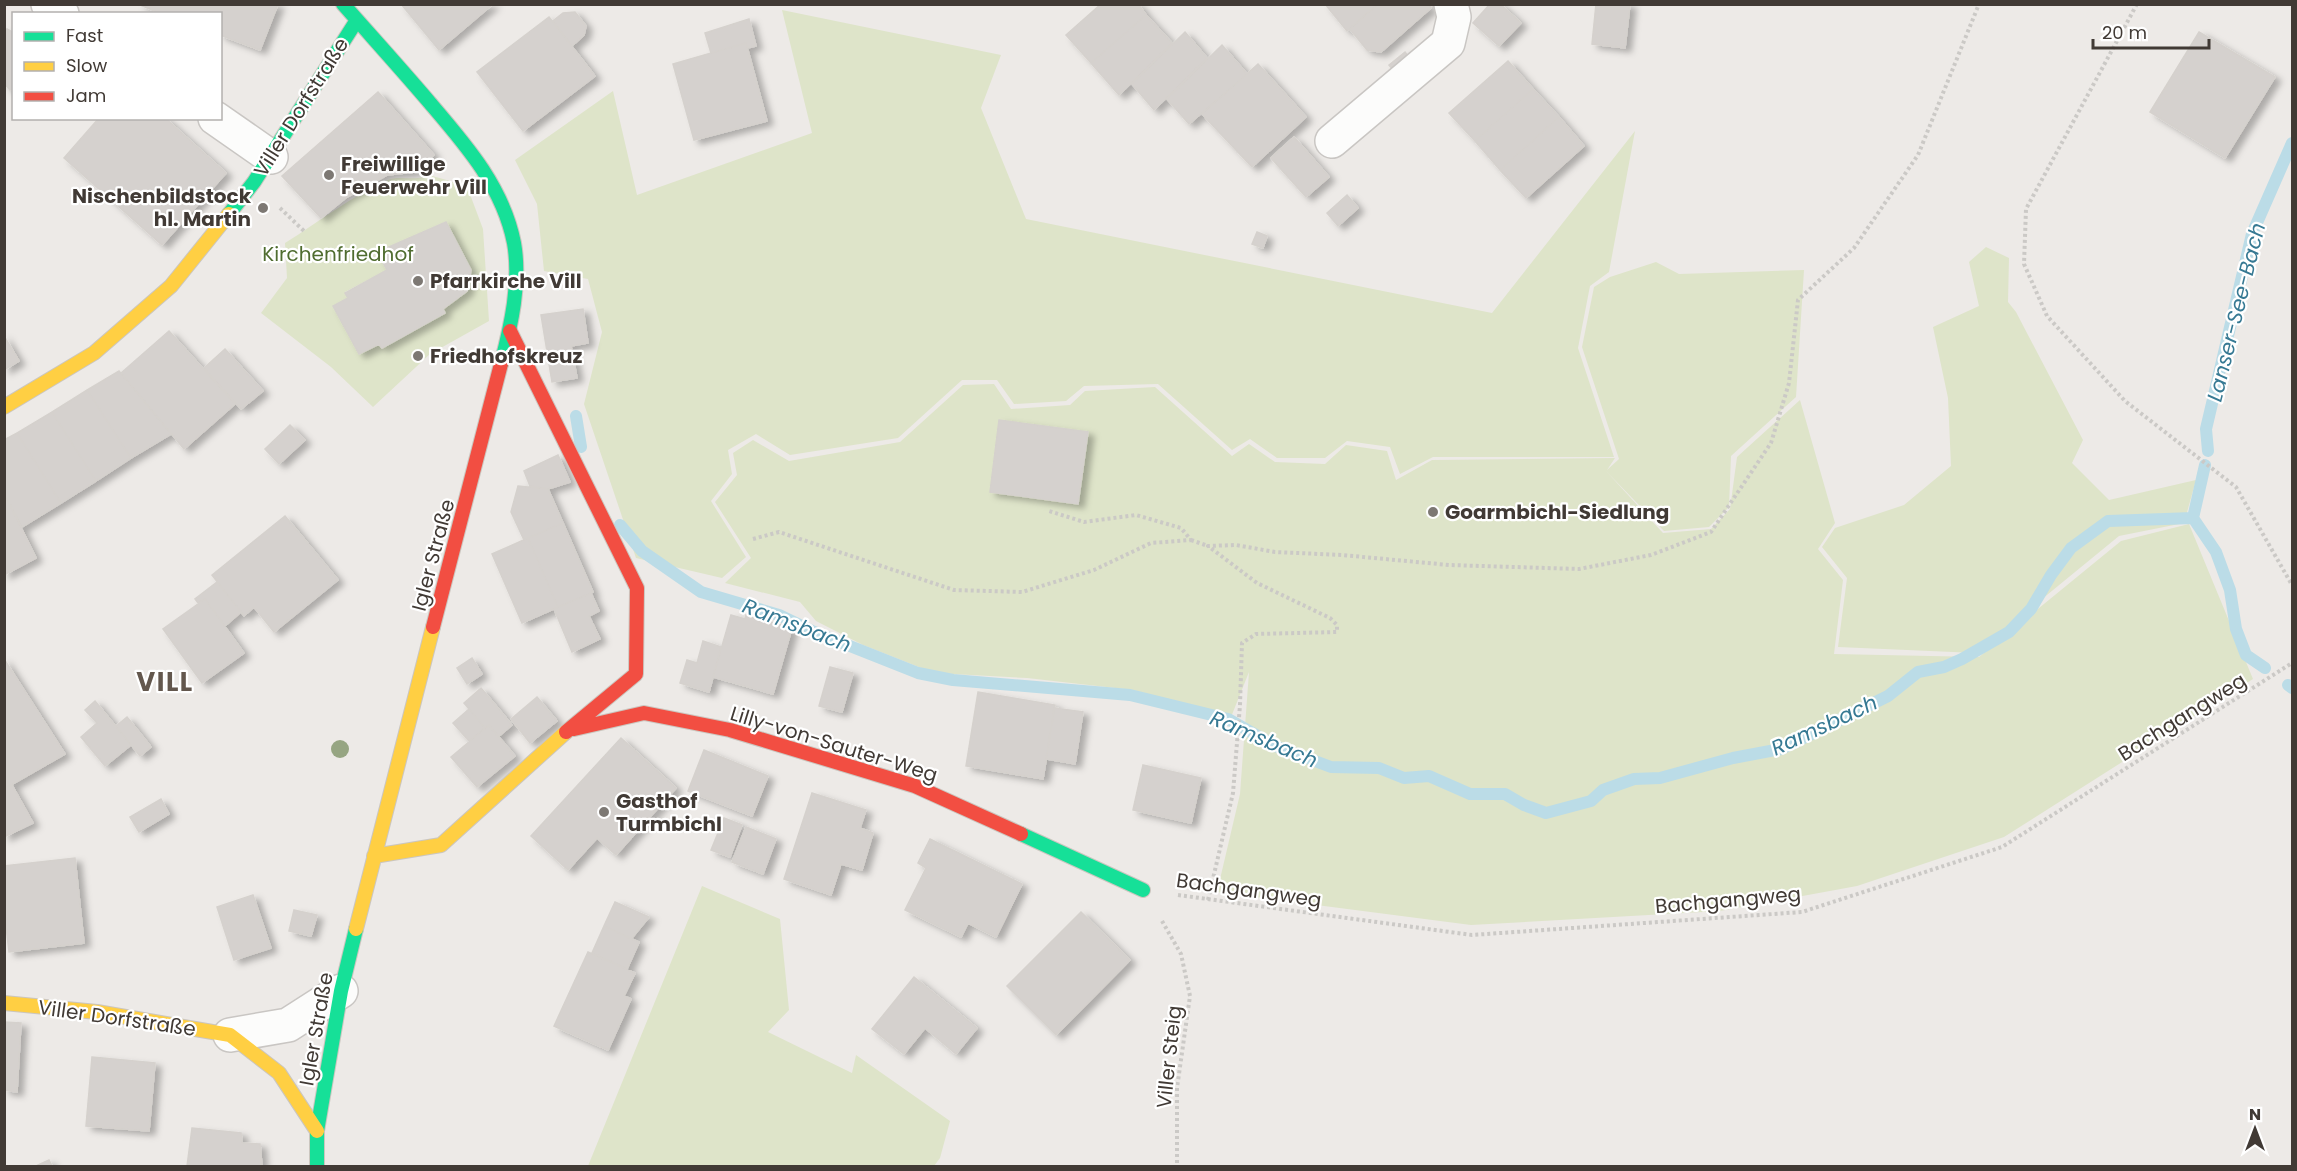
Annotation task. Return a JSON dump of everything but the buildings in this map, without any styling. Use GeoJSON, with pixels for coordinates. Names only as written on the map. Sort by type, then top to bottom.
{"type":"FeatureCollection","features":[{"type":"Feature","properties":{"kind":"street","name":"Igler Straße"},"geometry":{"type":"LineString","coordinates":[[317,1167],[317,1131],[341,992],[510,331],[516,271],[514,244],[507,219],[483,169],[465,144],[343,4]]}},
{"type":"Feature","properties":{"kind":"street"},"geometry":{"type":"LineString","coordinates":[[1332,141],[1448,43],[1454,17],[1451,4]]}},
{"type":"Feature","properties":{"kind":"street","name":"Viller Dorfstraße"},"geometry":{"type":"LineString","coordinates":[[4,407],[94,353],[171,286],[254,182],[357,20]]}},
{"type":"Feature","properties":{"kind":"street"},"geometry":{"type":"LineString","coordinates":[[218,120],[271,157]]}},
{"type":"Feature","properties":{"kind":"street","name":"Lilly-von-Sauter-Weg"},"geometry":{"type":"LineString","coordinates":[[374,856],[441,845],[569,730],[636,674],[637,588],[510,331]]}},
{"type":"Feature","properties":{"kind":"street","name":"Lilly-von-Sauter-Weg"},"geometry":{"type":"LineString","coordinates":[[569,730],[644,713],[730,730],[915,786],[1143,890]]}},
{"type":"Feature","properties":{"kind":"street","name":"Viller Dorfstraße"},"geometry":{"type":"LineString","coordinates":[[4,1003],[97,1012],[230,1035],[288,1025],[341,992]]}},
{"type":"Feature","properties":{"kind":"street","name":"Viller Dorfstraße"},"geometry":{"type":"LineString","coordinates":[[230,1035],[279,1073],[317,1131]]}},
{"type":"Feature","properties":{"kind":"path"},"geometry":{"type":"LineString","coordinates":[[1208,546],[1236,545],[1275,552],[1342,555],[1449,565],[1579,569],[1652,555],[1711,532],[1771,444],[1789,383],[1798,300],[1854,248],[1918,155],[1979,4]]}},
{"type":"Feature","properties":{"kind":"path"},"geometry":{"type":"LineString","coordinates":[[2137,4],[2026,209],[2024,264],[2047,316],[2125,401],[2236,487],[2292,585]]}},
{"type":"Feature","properties":{"kind":"path"},"geometry":{"type":"LineString","coordinates":[[1049,511],[1084,522],[1136,515],[1181,528],[1191,540]]}},
{"type":"Feature","properties":{"kind":"path"},"geometry":{"type":"LineString","coordinates":[[753,539],[778,532],[954,591],[1022,592],[1094,570],[1151,543],[1191,540],[1208,546],[1257,583],[1330,618],[1337,625],[1338,632],[1256,634],[1242,643],[1233,793],[1208,900]]}},
{"type":"Feature","properties":{"kind":"path","name":"Bachgangweg"},"geometry":{"type":"LineString","coordinates":[[1143,890],[1472,935],[1802,912],[2002,847],[2292,663]]}},
{"type":"Feature","properties":{"kind":"path","name":"Viller Steig"},"geometry":{"type":"LineString","coordinates":[[1143,890],[1181,954],[1190,996],[1177,1088],[1178,1167]]}},
{"type":"Feature","properties":{"kind":"green space"},"geometry":{"type":"Polygon","coordinates":[[[782,10],[1001,55],[981,108],[1026,219],[1492,313],[1635,131],[1609,272],[1590,286],[1578,348],[1614,457],[1433,457],[1400,474],[1390,447],[1347,441],[1325,458],[1277,458],[1250,439],[1232,450],[1158,384],[1084,386],[1066,401],[1014,404],[997,380],[962,380],[898,438],[790,455],[756,434],[728,450],[732,474],[711,501],[746,557],[722,578],[636,558],[584,404],[602,332],[588,279],[544,271],[537,204],[515,160],[613,91],[637,195],[812,133],[782,10]]]}},
{"type":"Feature","properties":{"kind":"green space","name":"Kirchenfriedhof"},"geometry":{"type":"Polygon","coordinates":[[[429,175],[468,189],[483,229],[489,321],[430,354],[373,407],[331,367],[261,313],[287,278],[285,243],[374,186],[397,178],[429,175]],[[445,222],[378,252],[387,270],[345,292],[381,348],[445,313],[443,309],[467,291],[471,270],[445,222]]]}},
{"type":"Feature","properties":{"kind":"green space"},"geometry":{"type":"Polygon","coordinates":[[[1986,247],[2009,258],[2008,302],[2016,312],[2083,440],[2072,463],[2109,500],[2196,480],[2184,523],[2119,536],[1976,653],[1838,647],[1847,578],[1822,547],[1835,528],[1904,505],[1951,466],[1948,398],[1933,327],[1979,306],[1969,262],[1986,247]]]}},
{"type":"Feature","properties":{"kind":"green space"},"geometry":{"type":"Polygon","coordinates":[[[1656,262],[1679,274],[1804,270],[1796,397],[1731,456],[1729,507],[1709,527],[1664,531],[1606,471],[1663,533],[1711,529],[1730,509],[1737,457],[1800,400],[1835,523],[1818,549],[1843,580],[1834,654],[1979,657],[2121,541],[2189,524],[2253,679],[2004,837],[1857,886],[1720,911],[1471,925],[1217,892],[1240,794],[1249,672],[1231,717],[1133,690],[1027,678],[934,673],[863,645],[816,621],[800,602],[725,583],[751,558],[715,502],[737,475],[733,453],[753,440],[789,461],[900,442],[963,385],[994,384],[1011,409],[1070,405],[1085,391],[1155,387],[1232,456],[1249,444],[1275,462],[1325,464],[1346,445],[1387,451],[1396,480],[1432,460],[1615,458],[1607,470],[1619,459],[1582,347],[1594,287],[1610,277],[1656,262]]]}},
{"type":"Feature","properties":{"kind":"green space"},"geometry":{"type":"Polygon","coordinates":[[[702,886],[780,919],[789,1010],[768,1032],[852,1073],[856,1055],[950,1121],[940,1158],[934,1166],[588,1166],[702,886]]]}},
{"type":"Feature","properties":{"kind":"waterway","name":"Lanser-See-Bach"},"geometry":{"type":"LineString","coordinates":[[2208,451],[2206,429],[2252,234],[2292,143]]}},
{"type":"Feature","properties":{"kind":"waterway","name":"Ramsbach"},"geometry":{"type":"LineString","coordinates":[[576,416],[581,447]]}},
{"type":"Feature","properties":{"kind":"waterway","name":"Lanser-See-Bach"},"geometry":{"type":"LineString","coordinates":[[2193,518],[2205,465]]}},
{"type":"Feature","properties":{"kind":"waterway","name":"Ramsbach"},"geometry":{"type":"LineString","coordinates":[[620,525],[642,551],[701,592],[779,615],[812,631],[918,673],[953,680],[1130,695],[1228,719],[1275,746],[1331,767],[1379,768],[1404,778],[1429,776],[1470,794],[1505,794],[1524,805],[1546,813],[1591,801],[1603,790],[1634,779],[1660,778],[1733,758],[1781,749],[1888,696],[1918,672],[1944,667],[1962,659],[2009,632],[2031,609],[2051,575],[2071,548],[2108,521],[2193,518],[2216,552],[2230,590],[2236,629],[2246,655],[2265,668]]}},
{"type":"Feature","properties":{"kind":"waterway","name":"Ramsbach"},"geometry":{"type":"LineString","coordinates":[[2288,685],[2292,688]]}},
{"type":"Feature","properties":{"kind":"traffic: fast"},"geometry":{"type":"LineString","coordinates":[[343,4],[457,135],[481,168],[501,203],[509,223],[516,258],[516,288],[501,364]]}},
{"type":"Feature","properties":{"kind":"traffic: fast"},"geometry":{"type":"LineString","coordinates":[[229,214],[254,182],[357,20]]}},
{"type":"Feature","properties":{"kind":"traffic: fast"},"geometry":{"type":"LineString","coordinates":[[1021,834],[1143,890]]}},
{"type":"Feature","properties":{"kind":"traffic: fast"},"geometry":{"type":"LineString","coordinates":[[317,1166],[317,1131],[341,991],[356,929]]}},
{"type":"Feature","properties":{"kind":"traffic: slow"},"geometry":{"type":"LineString","coordinates":[[4,407],[94,353],[171,286],[229,214]]}},
{"type":"Feature","properties":{"kind":"traffic: slow"},"geometry":{"type":"LineString","coordinates":[[356,929],[433,627]]}},
{"type":"Feature","properties":{"kind":"traffic: slow"},"geometry":{"type":"LineString","coordinates":[[374,856],[441,845],[566,732]]}},
{"type":"Feature","properties":{"kind":"traffic: slow"},"geometry":{"type":"LineString","coordinates":[[4,1003],[97,1012],[230,1035],[279,1073],[317,1131]]}},
{"type":"Feature","properties":{"kind":"traffic: jam"},"geometry":{"type":"LineString","coordinates":[[510,331],[637,588],[636,674],[566,732]]}},
{"type":"Feature","properties":{"kind":"traffic: jam"},"geometry":{"type":"LineString","coordinates":[[433,627],[501,364]]}},
{"type":"Feature","properties":{"kind":"traffic: jam"},"geometry":{"type":"LineString","coordinates":[[574,729],[644,713],[730,730],[915,786],[1021,834]]}},
{"type":"Feature","properties":{"kind":"place","name":"Freiwillige Feuerwehr Vill"},"geometry":{"type":"Point","coordinates":[329,175]}},
{"type":"Feature","properties":{"kind":"place","name":"Nischenbildstock hl. Martin"},"geometry":{"type":"Point","coordinates":[263,208]}},
{"type":"Feature","properties":{"kind":"place","name":"Pfarrkirche Vill"},"geometry":{"type":"Point","coordinates":[418,281]}},
{"type":"Feature","properties":{"kind":"place","name":"Friedhofskreuz"},"geometry":{"type":"Point","coordinates":[418,356]}},
{"type":"Feature","properties":{"kind":"place","name":"Goarmbichl-Siedlung"},"geometry":{"type":"Point","coordinates":[1433,512]}},
{"type":"Feature","properties":{"kind":"place","name":"Gasthof Turmbichl"},"geometry":{"type":"Point","coordinates":[604,812]}},
{"type":"Feature","properties":{"kind":"district","name":"VILL"},"geometry":{"type":"Point","coordinates":[165,682]}}]}
